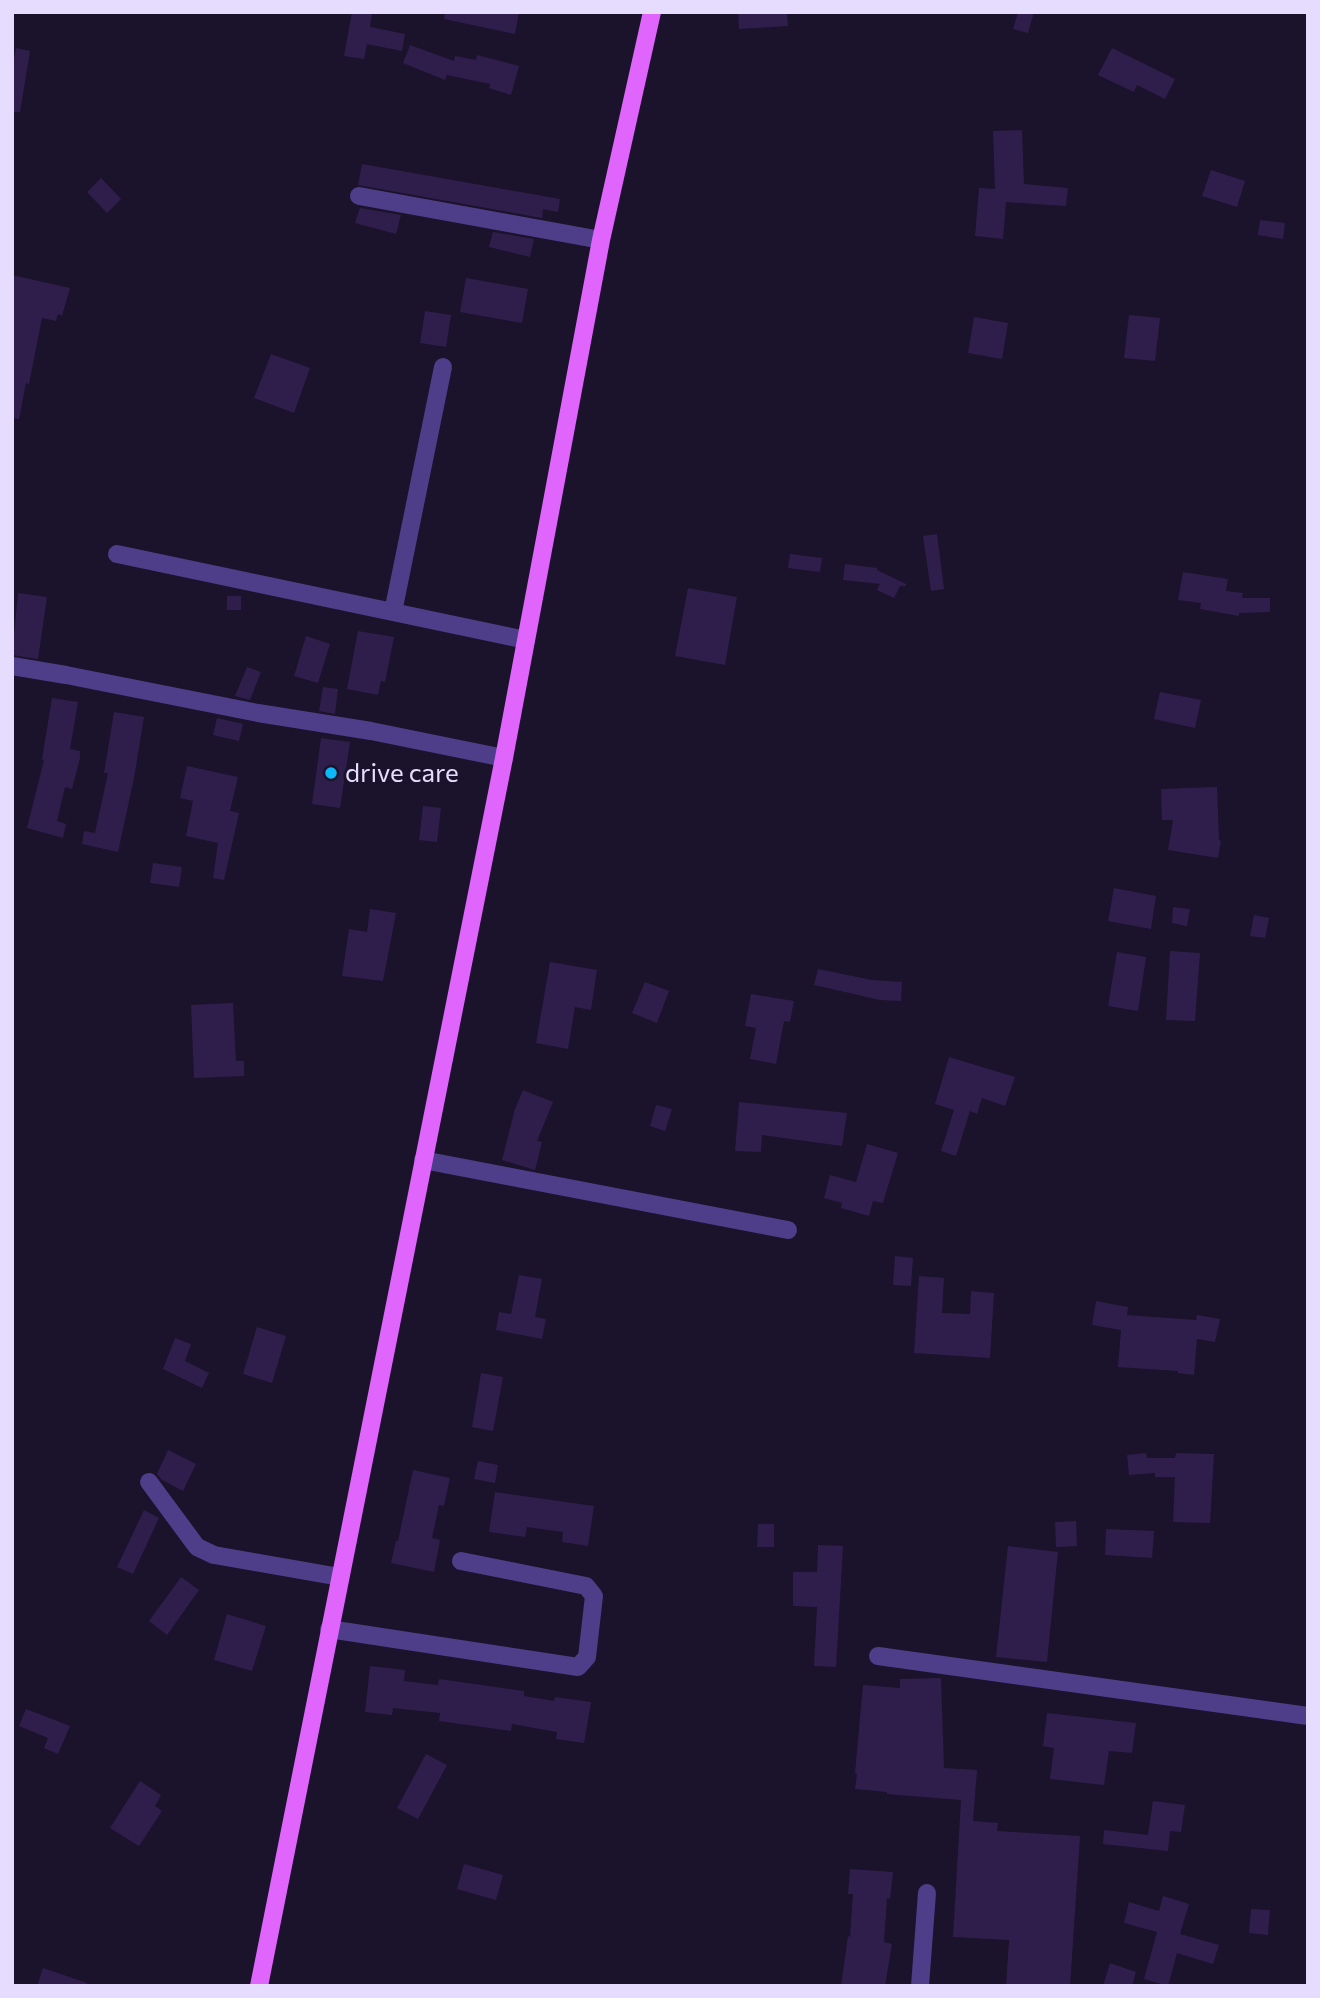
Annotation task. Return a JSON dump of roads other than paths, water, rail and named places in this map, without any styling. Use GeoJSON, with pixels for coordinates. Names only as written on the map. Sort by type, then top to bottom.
{"type":"FeatureCollection","features":[{"type":"Feature","properties":{"kind":"main road"},"geometry":{"type":"LineString","coordinates":[[259,1986],[504,758],[601,240],[652,12]]}},
{"type":"Feature","properties":{"kind":"street"},"geometry":{"type":"LineString","coordinates":[[359,196],[601,240]]}},
{"type":"Feature","properties":{"kind":"street"},"geometry":{"type":"LineString","coordinates":[[393,612],[443,367]]}},
{"type":"Feature","properties":{"kind":"street"},"geometry":{"type":"LineString","coordinates":[[117,554],[526,639]]}},
{"type":"Feature","properties":{"kind":"street"},"geometry":{"type":"LineString","coordinates":[[12,666],[504,758]]}},
{"type":"Feature","properties":{"kind":"street"},"geometry":{"type":"LineString","coordinates":[[423,1160],[788,1230]]}},
{"type":"Feature","properties":{"kind":"street"},"geometry":{"type":"LineString","coordinates":[[149,1482],[197,1547],[214,1555],[340,1577]]}},
{"type":"Feature","properties":{"kind":"street"},"geometry":{"type":"LineString","coordinates":[[329,1629],[578,1667],[587,1657],[594,1597],[586,1586],[461,1561]]}},
{"type":"Feature","properties":{"kind":"street"},"geometry":{"type":"LineString","coordinates":[[878,1656],[1308,1716]]}},
{"type":"Feature","properties":{"kind":"street"},"geometry":{"type":"LineString","coordinates":[[920,1986],[927,1893]]}},
{"type":"Feature","properties":{"kind":"place","name":"drive care"},"geometry":{"type":"Point","coordinates":[331,773]}}]}
